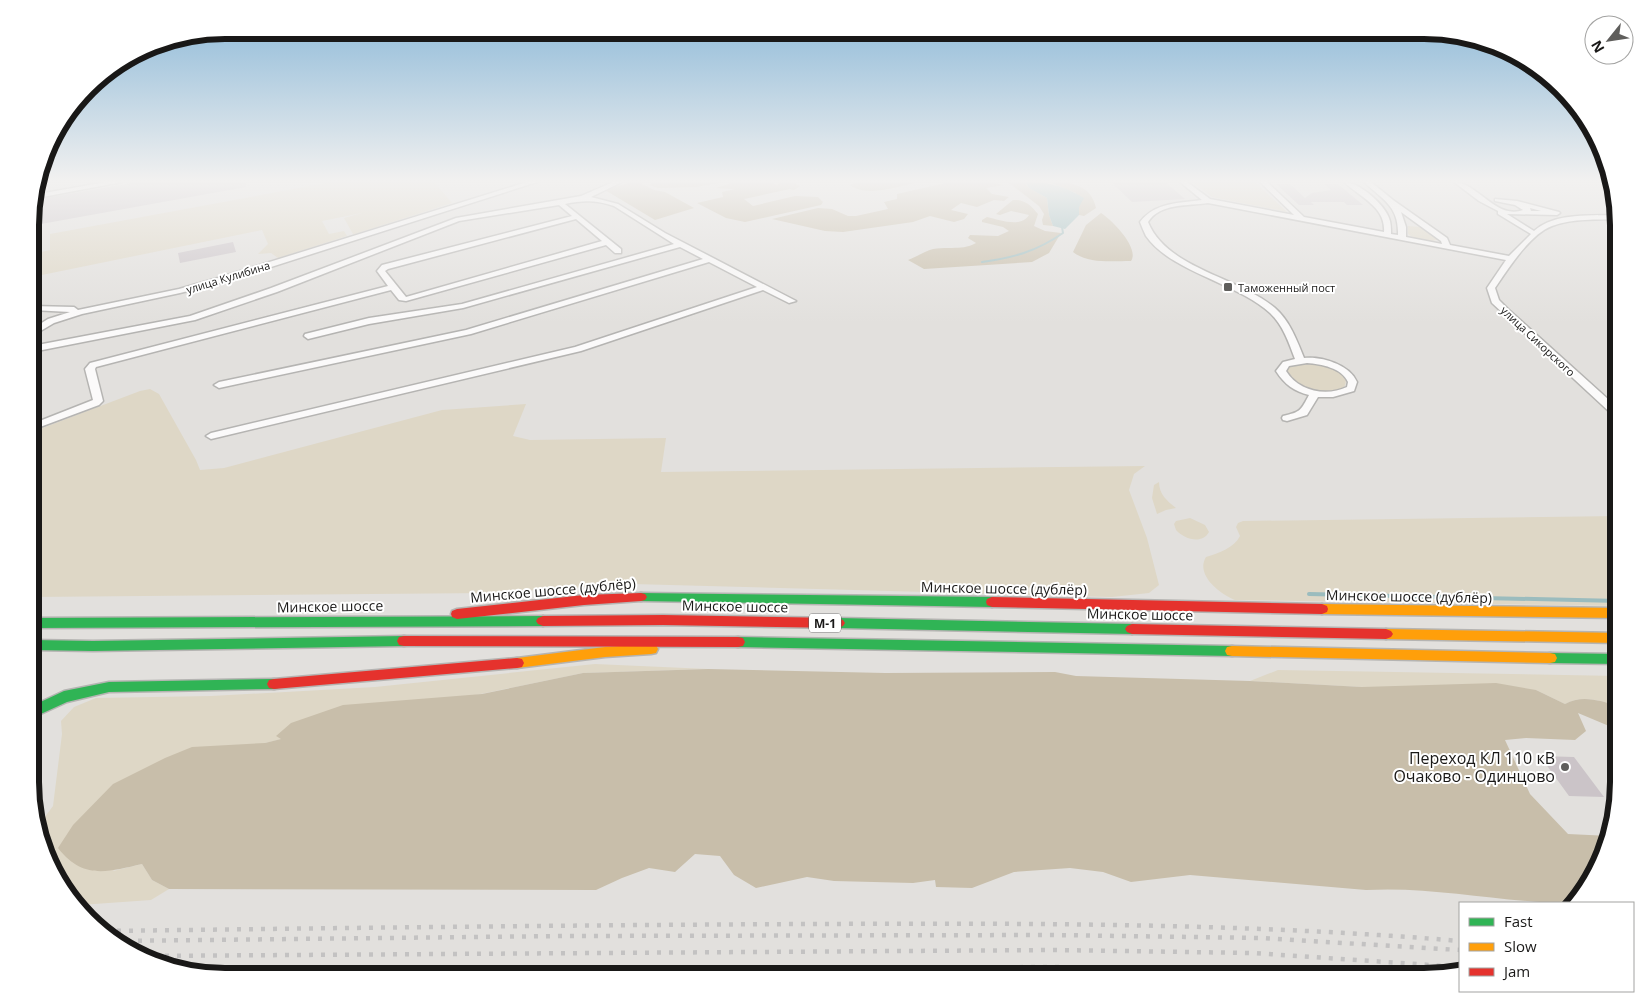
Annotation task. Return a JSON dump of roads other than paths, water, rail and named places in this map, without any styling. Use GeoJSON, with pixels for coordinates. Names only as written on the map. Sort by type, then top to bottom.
{"type":"FeatureCollection","features":[{"type":"Feature","properties":{"kind":"main road","name":"Минское шоссе (дублёр)"},"geometry":{"type":"LineString","coordinates":[[389,620],[523,608],[584,600],[637,597],[856,599],[1226,608],[1610,613]]}},
{"type":"Feature","properties":{"kind":"main road","name":"Минское шоссе"},"geometry":{"type":"LineString","coordinates":[[39,623],[673,620],[1610,638]]}},
{"type":"Feature","properties":{"kind":"main road","name":"М-1"},"geometry":{"type":"LineString","coordinates":[[39,645],[93,646],[384,641],[754,642],[1610,659]]}},
{"type":"Feature","properties":{"kind":"main road"},"geometry":{"type":"LineString","coordinates":[[39,707],[68,695],[98,688],[286,684],[533,662],[605,652],[754,642]]}},
{"type":"Feature","properties":{"kind":"street","name":"улица Кулибина"},"geometry":{"type":"LineString","coordinates":[[91,309],[180,291],[221,280],[384,229]]}},
{"type":"Feature","properties":{"kind":"street"},"geometry":{"type":"LineString","coordinates":[[39,348],[192,318],[274,290],[432,229]]}},
{"type":"Feature","properties":{"kind":"street"},"geometry":{"type":"LineString","coordinates":[[535,229],[385,268],[381,271],[402,298],[409,299],[607,242]]}},
{"type":"Feature","properties":{"kind":"street"},"geometry":{"type":"LineString","coordinates":[[591,229],[618,251]]}},
{"type":"Feature","properties":{"kind":"street"},"geometry":{"type":"LineString","coordinates":[[653,229],[792,302]]}},
{"type":"Feature","properties":{"kind":"street"},"geometry":{"type":"LineString","coordinates":[[1146,229],[1148,236],[1162,250],[1253,297],[1271,309],[1286,328],[1300,360]]}},
{"type":"Feature","properties":{"kind":"street"},"geometry":{"type":"LineString","coordinates":[[1357,229],[1445,243],[1512,257]]}},
{"type":"Feature","properties":{"kind":"street"},"geometry":{"type":"LineString","coordinates":[[1387,229],[1387,235]]}},
{"type":"Feature","properties":{"kind":"street"},"geometry":{"type":"LineString","coordinates":[[1402,237],[1403,229]]}},
{"type":"Feature","properties":{"kind":"street"},"geometry":{"type":"LineString","coordinates":[[1428,229],[1445,243]]}},
{"type":"Feature","properties":{"kind":"street"},"geometry":{"type":"LineString","coordinates":[[1527,229],[1535,234]]}},
{"type":"Feature","properties":{"kind":"street","name":"улица Сикорского"},"geometry":{"type":"LineString","coordinates":[[1543,229],[1512,257],[1491,288],[1495,301],[1610,407]]}},
{"type":"Feature","properties":{"kind":"street"},"geometry":{"type":"LineString","coordinates":[[308,336],[369,321],[463,306],[682,244]]}},
{"type":"Feature","properties":{"kind":"street"},"geometry":{"type":"LineString","coordinates":[[219,385],[468,332],[711,259]]}},
{"type":"Feature","properties":{"kind":"street"},"geometry":{"type":"LineString","coordinates":[[211,436],[578,349],[764,286]]}},
{"type":"Feature","properties":{"kind":"street"},"geometry":{"type":"LineString","coordinates":[[39,424],[98,401],[90,368],[93,366],[393,287]]}},
{"type":"Feature","properties":{"kind":"street"},"geometry":{"type":"LineString","coordinates":[[39,309],[91,309]]}},
{"type":"Feature","properties":{"kind":"street"},"geometry":{"type":"LineString","coordinates":[[39,329],[52,321],[91,309]]}},
{"type":"Feature","properties":{"kind":"street"},"geometry":{"type":"LineString","coordinates":[[51,310],[54,313],[52,321]]}},
{"type":"Feature","properties":{"kind":"street"},"geometry":{"type":"LineString","coordinates":[[1300,360],[1315,361],[1333,366],[1353,380],[1354,385],[1346,393],[1337,395],[1315,393],[1295,386],[1283,376],[1281,372],[1286,364],[1300,360]]}},
{"type":"Feature","properties":{"kind":"street"},"geometry":{"type":"LineString","coordinates":[[1287,418],[1305,412],[1310,406],[1315,393]]}},
{"type":"Feature","properties":{"kind":"waterway"},"geometry":{"type":"LineString","coordinates":[[982,262],[1014,256],[1044,245],[1063,233],[1062,229]]}},
{"type":"Feature","properties":{"kind":"waterway"},"geometry":{"type":"LineString","coordinates":[[1309,594],[1610,601]]}},
{"type":"Feature","properties":{"kind":"railway"},"geometry":{"type":"LineString","coordinates":[[112,931],[636,925],[1056,924],[1218,927],[1459,941]]}},
{"type":"Feature","properties":{"kind":"railway"},"geometry":{"type":"LineString","coordinates":[[128,941],[563,936],[1053,935],[1260,938],[1459,950]]}},
{"type":"Feature","properties":{"kind":"railway"},"geometry":{"type":"LineString","coordinates":[[159,956],[1055,950],[1253,953],[1452,966]]}},
{"type":"Feature","properties":{"kind":"railway"},"geometry":{"type":"LineString","coordinates":[[764,968],[1105,968]]}},
{"type":"Feature","properties":{"kind":"place","name":"Таможенный пост"},"geometry":{"type":"Point","coordinates":[1228,287]}},
{"type":"Feature","properties":{"kind":"place","name":"Переход КЛ 110 кВ Очаково - Одинцово"},"geometry":{"type":"Point","coordinates":[1565,767]}}]}
